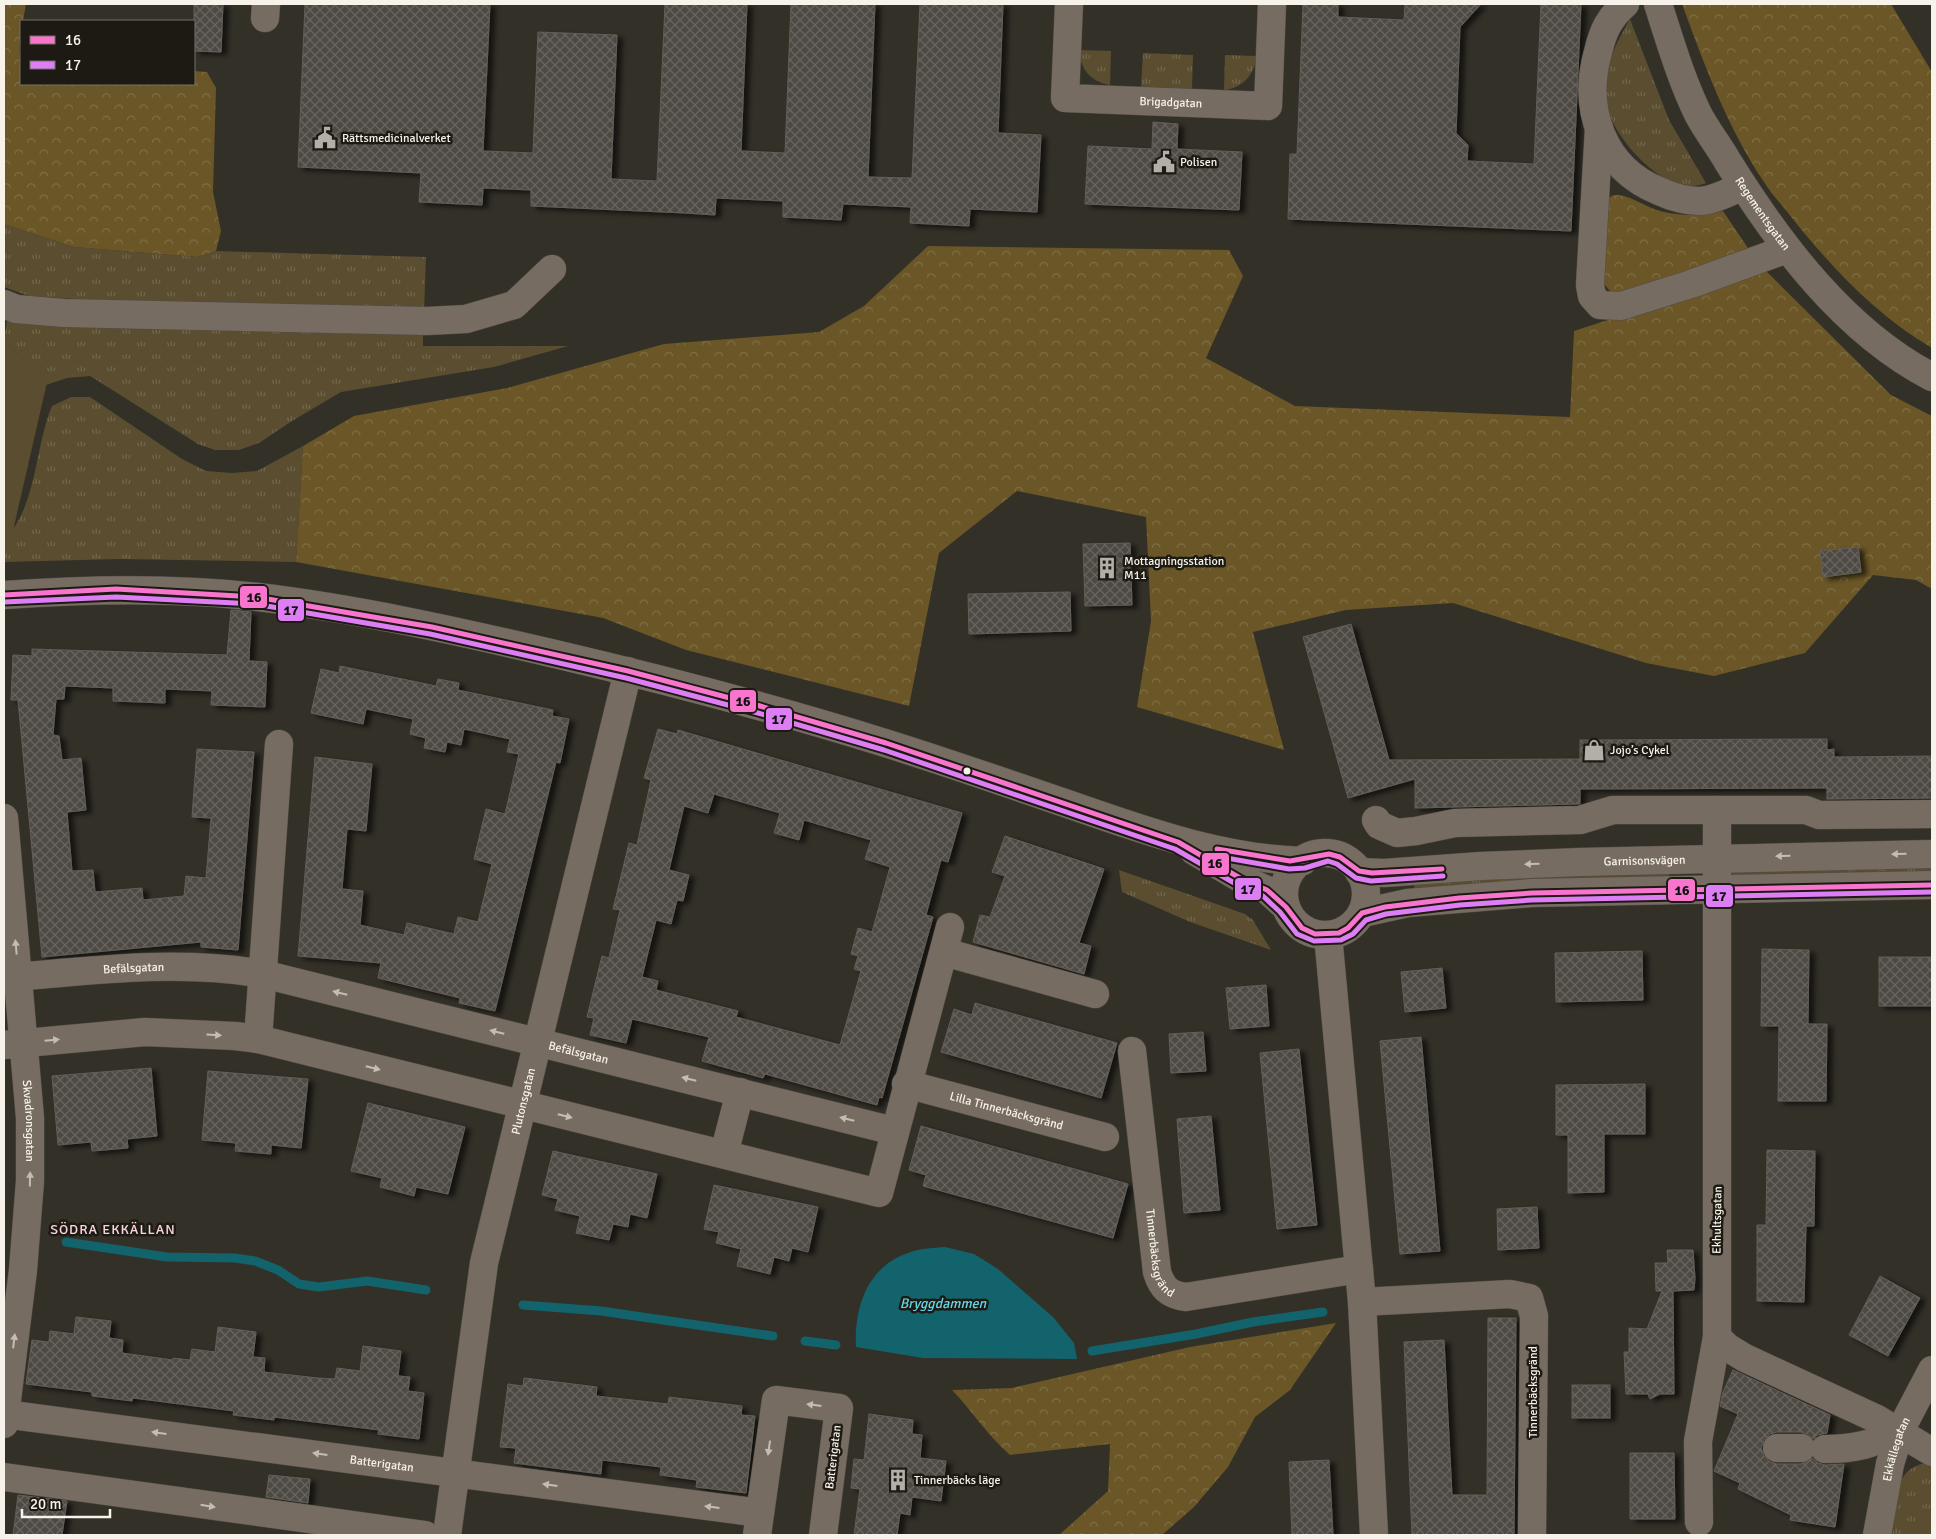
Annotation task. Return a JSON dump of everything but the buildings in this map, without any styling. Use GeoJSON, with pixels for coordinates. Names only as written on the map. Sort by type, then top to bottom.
{"type":"FeatureCollection","features":[{"type":"Feature","properties":{"kind":"street","name":"Brigadgatan"},"geometry":{"type":"LineString","coordinates":[[1069,4],[1065,98],[1268,106],[1272,4]]}},
{"type":"Feature","properties":{"kind":"street"},"geometry":{"type":"LineString","coordinates":[[1625,4],[1612,16],[1603,33],[1594,65],[1592,98],[1598,128],[1609,152],[1629,175],[1649,187],[1673,197],[1700,201],[1722,196],[1743,186]]}},
{"type":"Feature","properties":{"kind":"street","name":"Regementsgatan"},"geometry":{"type":"LineString","coordinates":[[1658,4],[1673,52],[1698,114],[1743,186],[1787,249],[1808,274],[1871,337],[1908,364],[1932,377]]}},
{"type":"Feature","properties":{"kind":"street"},"geometry":{"type":"LineString","coordinates":[[1598,128],[1590,285],[1592,296],[1600,305],[1621,306],[1691,284],[1787,249]]}},
{"type":"Feature","properties":{"kind":"street"},"geometry":{"type":"LineString","coordinates":[[4,304],[16,309],[64,313],[427,321],[456,319],[514,305],[552,270]]}},
{"type":"Feature","properties":{"kind":"street"},"geometry":{"type":"LineString","coordinates":[[4,595],[116,590],[256,597],[325,607],[432,627],[628,672],[760,706],[886,743],[1178,842],[1281,861],[1303,861],[1321,854],[1332,854],[1347,860],[1359,872],[1366,892],[1362,913],[1348,928],[1328,935],[1315,934],[1302,928],[1293,919],[1286,907],[1267,890],[1240,878],[1178,842]]}},
{"type":"Feature","properties":{"kind":"street","name":"Plutonsgatan"},"geometry":{"type":"LineString","coordinates":[[447,1535],[484,1264],[628,672]]}},
{"type":"Feature","properties":{"kind":"street"},"geometry":{"type":"LineString","coordinates":[[258,1039],[279,744]]}},
{"type":"Feature","properties":{"kind":"street"},"geometry":{"type":"LineString","coordinates":[[1376,820],[1379,825],[1397,833],[1416,831],[1455,822],[1580,820],[1613,810],[1806,810],[1819,815],[1932,814]]}},
{"type":"Feature","properties":{"kind":"street","name":"Ekhultsgatan"},"geometry":{"type":"LineString","coordinates":[[1699,1522],[1698,1441],[1718,1337],[1717,810]]}},
{"type":"Feature","properties":{"kind":"street"},"geometry":{"type":"LineString","coordinates":[[1819,815],[1820,856]]}},
{"type":"Feature","properties":{"kind":"street","name":"Skvadronsgatan"},"geometry":{"type":"LineString","coordinates":[[4,818],[14,1044],[30,1118],[30,1181],[23,1270],[4,1417]]}},
{"type":"Feature","properties":{"kind":"street","name":"Garnisonsvägen"},"geometry":{"type":"LineString","coordinates":[[1359,872],[1384,873],[1490,865],[1932,854]]}},
{"type":"Feature","properties":{"kind":"street"},"geometry":{"type":"LineString","coordinates":[[1286,907],[1284,886],[1291,872],[1303,861]]}},
{"type":"Feature","properties":{"kind":"street"},"geometry":{"type":"LineString","coordinates":[[1362,913],[1408,903],[1532,893],[1932,885]]}},
{"type":"Feature","properties":{"kind":"street"},"geometry":{"type":"LineString","coordinates":[[1328,935],[1362,1302],[1374,1535]]}},
{"type":"Feature","properties":{"kind":"street"},"geometry":{"type":"LineString","coordinates":[[14,1044],[145,1032],[235,1036],[258,1039],[879,1193],[906,1084],[947,939],[1095,994]]}},
{"type":"Feature","properties":{"kind":"street","name":"Befälsgatan"},"geometry":{"type":"LineString","coordinates":[[11,978],[144,967],[244,970],[537,1041],[894,1131]]}},
{"type":"Feature","properties":{"kind":"street","name":"Tinnerbäcksgränd"},"geometry":{"type":"LineString","coordinates":[[1132,1051],[1157,1272],[1168,1292],[1186,1297],[1359,1269]]}},
{"type":"Feature","properties":{"kind":"street","name":"Lilla Tinnerbäcksgränd"},"geometry":{"type":"LineString","coordinates":[[906,1084],[1105,1137]]}},
{"type":"Feature","properties":{"kind":"street"},"geometry":{"type":"LineString","coordinates":[[724,1154],[740,1092]]}},
{"type":"Feature","properties":{"kind":"street","name":"Tinnerbäcksgränd"},"geometry":{"type":"LineString","coordinates":[[1362,1302],[1510,1294],[1529,1298],[1534,1316],[1532,1535]]}},
{"type":"Feature","properties":{"kind":"street"},"geometry":{"type":"LineString","coordinates":[[1718,1337],[1726,1347],[1745,1358],[1900,1431],[1932,1452]]}},
{"type":"Feature","properties":{"kind":"street","name":"Ekkällegatan"},"geometry":{"type":"LineString","coordinates":[[1877,1535],[1890,1464],[1900,1431],[1932,1370]]}},
{"type":"Feature","properties":{"kind":"street","name":"Batterigatan"},"geometry":{"type":"LineString","coordinates":[[4,1417],[455,1472],[758,1524],[776,1400],[840,1408],[823,1535]]}},
{"type":"Feature","properties":{"kind":"street"},"geometry":{"type":"LineString","coordinates":[[1801,1448],[1851,1449],[1874,1444],[1900,1431]]}},
{"type":"Feature","properties":{"kind":"street"},"geometry":{"type":"LineString","coordinates":[[4,1478],[425,1535]]}},
{"type":"Feature","properties":{"kind":"green space"},"geometry":{"type":"Polygon","coordinates":[[[4,4],[26,4],[23,20],[20,20],[20,85],[195,85],[195,71],[207,72],[216,88],[213,192],[221,231],[216,251],[197,257],[74,247],[4,224],[4,4]]]}},
{"type":"Feature","properties":{"kind":"green space"},"geometry":{"type":"Polygon","coordinates":[[[1682,4],[1891,4],[1932,72],[1932,348],[1893,321],[1856,290],[1807,237],[1770,191],[1751,162],[1728,118],[1708,73],[1682,4]]]}},
{"type":"Feature","properties":{"kind":"green space"},"geometry":{"type":"Polygon","coordinates":[[[1630,19],[1669,120],[1706,183],[1690,186],[1674,183],[1658,174],[1628,146],[1608,113],[1603,88],[1607,68],[1630,19]]]}},
{"type":"Feature","properties":{"kind":"green space"},"geometry":{"type":"Polygon","coordinates":[[[1079,50],[1111,51],[1110,85],[1097,81],[1088,74],[1084,69],[1079,50]]]}},
{"type":"Feature","properties":{"kind":"green space"},"geometry":{"type":"Polygon","coordinates":[[[1143,53],[1193,55],[1192,89],[1141,87],[1143,53]]]}},
{"type":"Feature","properties":{"kind":"green space"},"geometry":{"type":"Polygon","coordinates":[[[1225,55],[1257,56],[1250,75],[1237,87],[1224,90],[1225,55]]]}},
{"type":"Feature","properties":{"kind":"green space"},"geometry":{"type":"Polygon","coordinates":[[[1614,195],[1629,198],[1654,209],[1671,213],[1697,215],[1723,211],[1750,251],[1620,295],[1612,293],[1604,284],[1606,199],[1614,195]]]}},
{"type":"Feature","properties":{"kind":"green space"},"geometry":{"type":"Polygon","coordinates":[[[4,224],[74,247],[197,257],[216,251],[426,257],[424,312],[151,304],[29,296],[4,287],[4,224]]]}},
{"type":"Feature","properties":{"kind":"green space"},"geometry":{"type":"Polygon","coordinates":[[[928,246],[1229,250],[1243,276],[1206,358],[1295,406],[1570,417],[1574,331],[1764,269],[1891,395],[1932,416],[1932,589],[1916,580],[1873,575],[1805,653],[1714,676],[1646,663],[1453,603],[1346,610],[1253,632],[1284,750],[1137,707],[1151,621],[1146,517],[1017,491],[939,553],[909,706],[686,650],[603,618],[296,562],[303,446],[354,416],[507,388],[664,344],[819,332],[864,306],[928,246]]]}},
{"type":"Feature","properties":{"kind":"green space"},"geometry":{"type":"Polygon","coordinates":[[[7,320],[57,327],[423,330],[423,346],[568,346],[494,367],[341,392],[259,443],[239,450],[215,450],[198,444],[90,376],[67,378],[46,385],[47,378],[4,342],[7,320]]]}},
{"type":"Feature","properties":{"kind":"green space"},"geometry":{"type":"Polygon","coordinates":[[[4,342],[48,378],[13,531],[4,540],[4,342]]]}},
{"type":"Feature","properties":{"kind":"green space"},"geometry":{"type":"Polygon","coordinates":[[[71,397],[90,397],[182,459],[206,471],[232,473],[257,471],[303,446],[296,562],[119,559],[5,562],[4,540],[15,526],[29,494],[46,423],[52,406],[71,397]]]}},
{"type":"Feature","properties":{"kind":"green space"},"geometry":{"type":"Polygon","coordinates":[[[1932,862],[1932,875],[1731,880],[1729,870],[1932,862]]]}},
{"type":"Feature","properties":{"kind":"green space"},"geometry":{"type":"Polygon","coordinates":[[[1669,866],[1669,881],[1415,893],[1413,878],[1669,866]]]}},
{"type":"Feature","properties":{"kind":"green space"},"geometry":{"type":"Polygon","coordinates":[[[1119,870],[1245,914],[1253,920],[1271,950],[1190,922],[1122,892],[1119,870]]]}},
{"type":"Feature","properties":{"kind":"green space"},"geometry":{"type":"Polygon","coordinates":[[[1336,1323],[1290,1390],[1255,1417],[1228,1467],[1194,1507],[1162,1535],[1059,1535],[1108,1491],[1110,1444],[1010,1455],[994,1440],[952,1390],[1012,1388],[1190,1347],[1336,1323]]]}},
{"type":"Feature","properties":{"kind":"green space"},"geometry":{"type":"Polygon","coordinates":[[[1926,1463],[1932,1466],[1932,1535],[1892,1535],[1895,1501],[1901,1481],[1906,1473],[1926,1463]]]}},
{"type":"Feature","properties":{"kind":"green space"},"geometry":{"type":"Polygon","coordinates":[[[1932,1511],[1932,1535],[1910,1535],[1912,1527],[1918,1520],[1932,1511]]]}},
{"type":"Feature","properties":{"kind":"water","name":"Bryggdammen"},"geometry":{"type":"Polygon","coordinates":[[[945,1247],[974,1254],[998,1269],[1053,1317],[1074,1343],[1077,1359],[923,1358],[856,1347],[856,1332],[861,1302],[874,1277],[896,1258],[919,1250],[945,1247]]]}},
{"type":"Feature","properties":{"kind":"waterway"},"geometry":{"type":"LineString","coordinates":[[66,1242],[167,1257],[235,1258],[255,1261],[278,1270],[299,1284],[319,1287],[367,1281],[426,1290]]}},
{"type":"Feature","properties":{"kind":"waterway"},"geometry":{"type":"LineString","coordinates":[[523,1305],[601,1311],[773,1336]]}},
{"type":"Feature","properties":{"kind":"waterway"},"geometry":{"type":"LineString","coordinates":[[1092,1351],[1196,1334],[1253,1322],[1323,1312]]}},
{"type":"Feature","properties":{"kind":"waterway"},"geometry":{"type":"LineString","coordinates":[[805,1341],[836,1345]]}},
{"type":"Feature","properties":{"kind":"transit line","name":"16"},"geometry":{"type":"LineString","coordinates":[[4,595],[116,589],[256,597],[432,627],[628,671],[760,706],[886,743],[1178,842],[1240,878],[1267,890],[1286,907],[1302,928],[1315,934],[1339,933],[1348,928],[1362,913],[1385,907],[1459,898],[1532,893],[1932,885]]}},
{"type":"Feature","properties":{"kind":"transit line","name":"17"},"geometry":{"type":"LineString","coordinates":[[4,602],[116,597],[255,604],[430,634],[626,678],[758,713],[884,750],[1175,849],[1236,884],[1263,896],[1280,912],[1297,934],[1314,941],[1341,940],[1353,934],[1366,920],[1386,914],[1460,905],[1532,900],[1932,892]]}},
{"type":"Feature","properties":{"kind":"transit line","name":"16"},"geometry":{"type":"LineString","coordinates":[[1217,849],[1290,861],[1329,854],[1340,857],[1359,871],[1372,873],[1442,869]]}},
{"type":"Feature","properties":{"kind":"transit line","name":"17"},"geometry":{"type":"LineString","coordinates":[[1215,856],[1289,869],[1305,868],[1328,861],[1337,864],[1356,878],[1371,881],[1443,876]]}},
{"type":"Feature","properties":{"kind":"place","name":"Rättsmedicinalverket"},"geometry":{"type":"Point","coordinates":[325,138]}},
{"type":"Feature","properties":{"kind":"place","name":"Polisen"},"geometry":{"type":"Point","coordinates":[1164,162]}},
{"type":"Feature","properties":{"kind":"place","name":"Mottagningsstation M11"},"geometry":{"type":"Point","coordinates":[1107,568]}},
{"type":"Feature","properties":{"kind":"place","name":"Jojo’s Cykel"},"geometry":{"type":"Point","coordinates":[1594,750]}},
{"type":"Feature","properties":{"kind":"place","name":"Tinnerbäcks läge"},"geometry":{"type":"Point","coordinates":[898,1480]}},
{"type":"Feature","properties":{"kind":"district","name":"SÖDRA EKKÄLLAN"},"geometry":{"type":"Point","coordinates":[113,1229]}}]}
